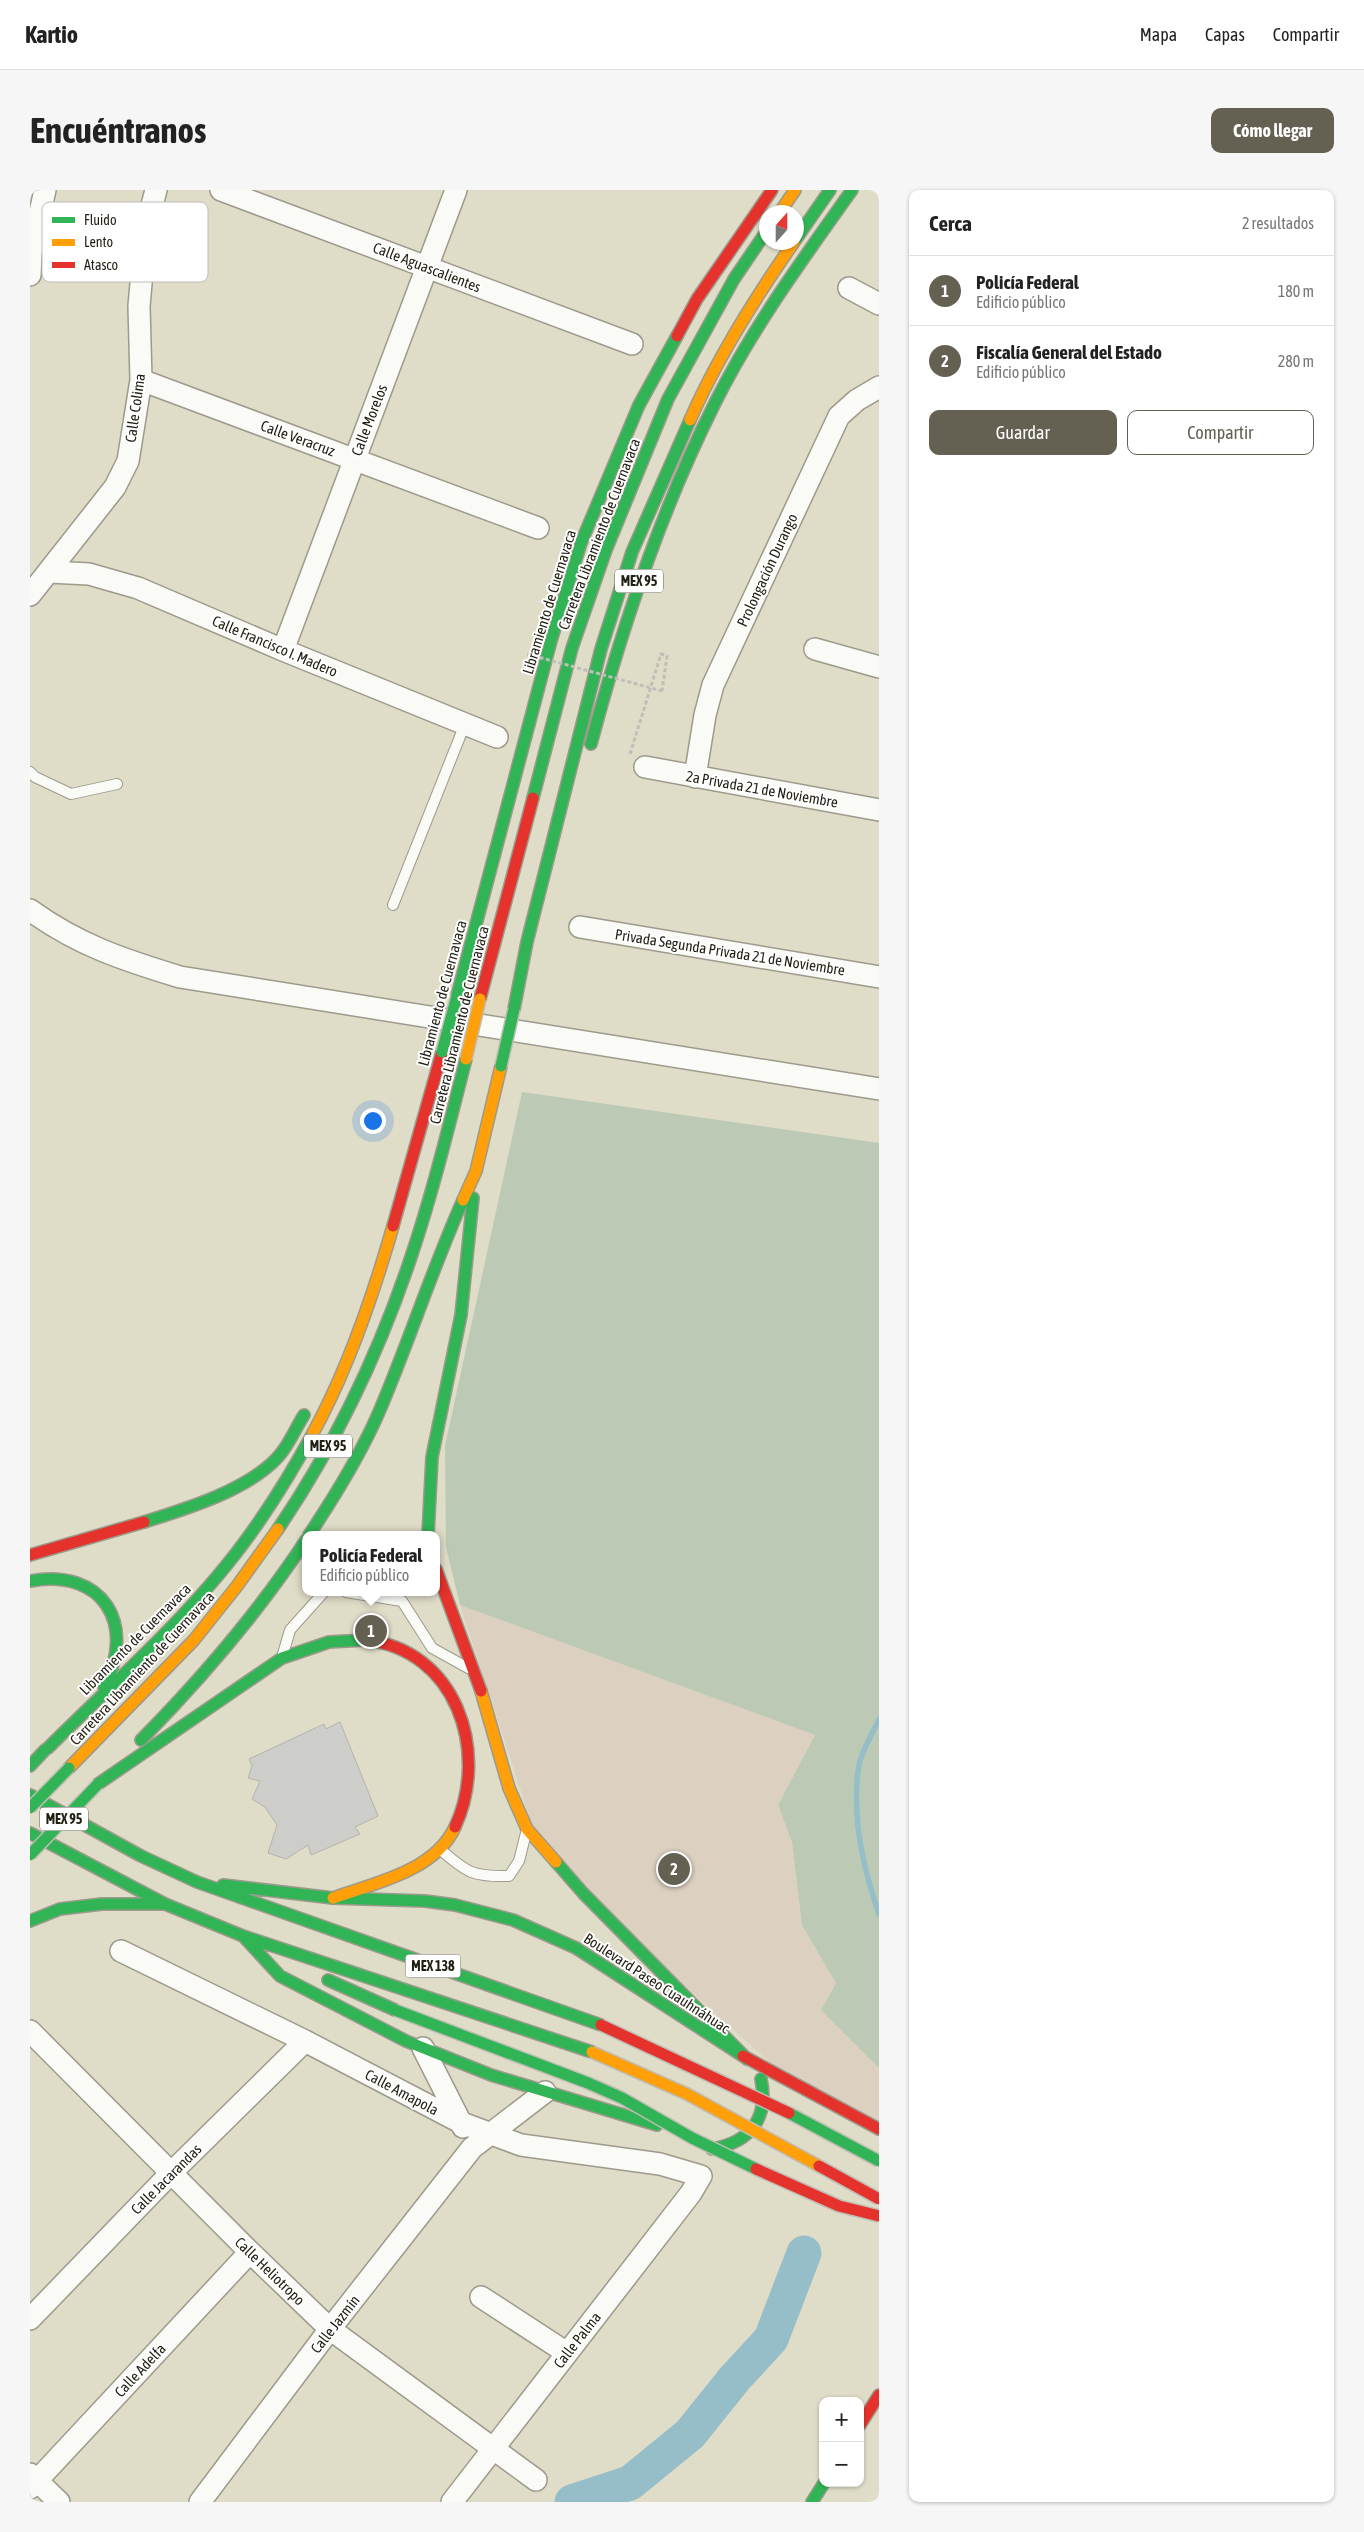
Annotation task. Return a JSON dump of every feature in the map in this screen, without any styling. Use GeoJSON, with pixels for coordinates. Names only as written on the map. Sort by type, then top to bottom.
{"type":"FeatureCollection","features":[{"type":"Feature","properties":{"kind":"main road","name":"Libramiento de Cuernavaca"},"geometry":{"type":"LineString","coordinates":[[30,1766],[190,1608],[251,1533],[297,1463],[328,1403],[366,1308],[406,1183],[551,641],[582,544],[639,405],[697,299],[772,190]]}},
{"type":"Feature","properties":{"kind":"main road"},"geometry":{"type":"LineString","coordinates":[[785,205],[796,190]]}},
{"type":"Feature","properties":{"kind":"main road"},"geometry":{"type":"LineString","coordinates":[[804,227],[830,190]]}},
{"type":"Feature","properties":{"kind":"main road","name":"MEX 95"},"geometry":{"type":"LineString","coordinates":[[587,757],[615,653],[647,557],[715,403],[781,289],[852,190]]}},
{"type":"Feature","properties":{"kind":"main road","name":"Carretera Libramiento de Cuernavaca"},"geometry":{"type":"LineString","coordinates":[[30,1808],[122,1716],[210,1622],[272,1540],[314,1474],[351,1400],[389,1318],[421,1221],[466,1059],[572,648],[606,550],[668,399],[734,279],[759,242]]}},
{"type":"Feature","properties":{"kind":"main road","name":"MEX 95"},"geometry":{"type":"LineString","coordinates":[[312,1531],[340,1488],[378,1414],[410,1336],[437,1259],[476,1171],[514,1009],[527,942],[601,649],[632,552],[701,395],[769,278],[788,250]]}},
{"type":"Feature","properties":{"kind":"main road","name":"MEX 95"},"geometry":{"type":"LineString","coordinates":[[514,1009],[538,945],[560,860]]}},
{"type":"Feature","properties":{"kind":"main road"},"geometry":{"type":"LineString","coordinates":[[428,1531],[427,1498],[436,1426],[458,1329],[476,1171]]}},
{"type":"Feature","properties":{"kind":"main road"},"geometry":{"type":"LineString","coordinates":[[330,1372],[366,1308]]}},
{"type":"Feature","properties":{"kind":"main road"},"geometry":{"type":"LineString","coordinates":[[30,1555],[166,1514],[235,1488],[276,1459],[310,1406]]}},
{"type":"Feature","properties":{"kind":"main road","name":"MEX 95"},"geometry":{"type":"LineString","coordinates":[[30,1855],[156,1726],[232,1641],[290,1566],[302,1546]]}},
{"type":"Feature","properties":{"kind":"main road"},"geometry":{"type":"LineString","coordinates":[[30,1581],[43,1577],[69,1578],[94,1590],[110,1609],[118,1639],[115,1665],[100,1696]]}},
{"type":"Feature","properties":{"kind":"main road"},"geometry":{"type":"LineString","coordinates":[[440,1579],[476,1672],[509,1788],[527,1829],[583,1894],[747,2059],[760,2076],[764,2102],[760,2117],[749,2134],[741,2140],[722,2148],[712,2149]]}},
{"type":"Feature","properties":{"kind":"main road"},"geometry":{"type":"LineString","coordinates":[[98,1784],[282,1658],[312,1645],[347,1640],[380,1641],[408,1652],[438,1674],[458,1705],[470,1745],[469,1780],[462,1813],[440,1849],[409,1869],[333,1898]]}},
{"type":"Feature","properties":{"kind":"main road","name":"Boulevard Paseo Cuauhnáhuac"},"geometry":{"type":"LineString","coordinates":[[30,1795],[141,1856],[197,1882],[601,2025],[695,2066],[810,2122],[879,2161]]}},
{"type":"Feature","properties":{"kind":"main road","name":"MEX 138"},"geometry":{"type":"LineString","coordinates":[[30,1833],[165,1904],[243,1936],[592,2052],[662,2082],[879,2199]]}},
{"type":"Feature","properties":{"kind":"main road","name":"Boulevard Paseo Cuauhnáhuac"},"geometry":{"type":"LineString","coordinates":[[197,1882],[333,1898],[424,1901],[454,1905],[513,1920],[568,1944],[606,1965],[747,2059],[876,2124]]}},
{"type":"Feature","properties":{"kind":"main road"},"geometry":{"type":"LineString","coordinates":[[30,1921],[60,1909],[102,1904],[165,1904]]}},
{"type":"Feature","properties":{"kind":"main road"},"geometry":{"type":"LineString","coordinates":[[243,1936],[313,1973],[395,2010],[588,2083],[631,2103],[692,2138],[802,2191],[839,2206],[879,2216]]}},
{"type":"Feature","properties":{"kind":"main road","name":"MEX 138"},"geometry":{"type":"LineString","coordinates":[[243,1936],[280,1976],[356,2017],[423,2048],[491,2075],[657,2125],[798,2184],[817,2185],[851,2207],[879,2220]]}},
{"type":"Feature","properties":{"kind":"main road"},"geometry":{"type":"LineString","coordinates":[[817,2185],[844,2187],[879,2204]]}},
{"type":"Feature","properties":{"kind":"main road"},"geometry":{"type":"LineString","coordinates":[[864,2419],[879,2395]]}},
{"type":"Feature","properties":{"kind":"street","name":"Calle Aguascalientes"},"geometry":{"type":"LineString","coordinates":[[221,190],[632,344]]}},
{"type":"Feature","properties":{"kind":"street","name":"Calle Morelos"},"geometry":{"type":"LineString","coordinates":[[282,650],[456,190]]}},
{"type":"Feature","properties":{"kind":"street"},"geometry":{"type":"LineString","coordinates":[[30,275],[31,253],[42,204]]}},
{"type":"Feature","properties":{"kind":"street","name":"Calle Colima"},"geometry":{"type":"LineString","coordinates":[[30,595],[115,487],[128,461],[141,380],[138,306],[140,282]]}},
{"type":"Feature","properties":{"kind":"street"},"geometry":{"type":"LineString","coordinates":[[849,288],[879,304]]}},
{"type":"Feature","properties":{"kind":"street","name":"Calle Veracruz"},"geometry":{"type":"LineString","coordinates":[[141,380],[538,528]]}},
{"type":"Feature","properties":{"kind":"street","name":"Prolongación Durango"},"geometry":{"type":"LineString","coordinates":[[695,777],[705,715],[713,686],[838,416],[857,400],[879,387]]}},
{"type":"Feature","properties":{"kind":"street","name":"Calle Francisco I. Madero"},"geometry":{"type":"LineString","coordinates":[[49,572],[89,574],[138,588],[282,650],[497,737]]}},
{"type":"Feature","properties":{"kind":"street"},"geometry":{"type":"LineString","coordinates":[[815,649],[879,667]]}},
{"type":"Feature","properties":{"kind":"street","name":"2a Privada 21 de Noviembre"},"geometry":{"type":"LineString","coordinates":[[645,768],[879,810]]}},
{"type":"Feature","properties":{"kind":"street"},"geometry":{"type":"LineString","coordinates":[[30,910],[58,930],[116,958],[180,977],[879,1089]]}},
{"type":"Feature","properties":{"kind":"street","name":"Privada Segunda Privada 21 de Noviembre"},"geometry":{"type":"LineString","coordinates":[[580,927],[879,977]]}},
{"type":"Feature","properties":{"kind":"street","name":"Calle Amapola"},"geometry":{"type":"LineString","coordinates":[[121,1951],[305,2041],[462,2123],[489,2134],[521,2144],[660,2164],[701,2176]]}},
{"type":"Feature","properties":{"kind":"street","name":"Calle Heliotropo"},"geometry":{"type":"LineString","coordinates":[[30,2031],[250,2252],[330,2329],[536,2480]]}},
{"type":"Feature","properties":{"kind":"street","name":"Calle Jacarandas"},"geometry":{"type":"LineString","coordinates":[[30,2319],[172,2172],[305,2041]]}},
{"type":"Feature","properties":{"kind":"street"},"geometry":{"type":"LineString","coordinates":[[423,2048],[462,2123],[472,2148]]}},
{"type":"Feature","properties":{"kind":"street","name":"Calle Jazmín"},"geometry":{"type":"LineString","coordinates":[[200,2502],[330,2329],[472,2148],[545,2092]]}},
{"type":"Feature","properties":{"kind":"street","name":"Calle Palma"},"geometry":{"type":"LineString","coordinates":[[452,2502],[691,2193],[701,2176]]}},
{"type":"Feature","properties":{"kind":"street","name":"Calle Adelfa"},"geometry":{"type":"LineString","coordinates":[[32,2481],[250,2252]]}},
{"type":"Feature","properties":{"kind":"street"},"geometry":{"type":"LineString","coordinates":[[481,2296],[567,2353]]}},
{"type":"Feature","properties":{"kind":"street"},"geometry":{"type":"LineString","coordinates":[[32,2481],[59,2502]]}},
{"type":"Feature","properties":{"kind":"lane"},"geometry":{"type":"LineString","coordinates":[[393,905],[465,724]]}},
{"type":"Feature","properties":{"kind":"lane"},"geometry":{"type":"LineString","coordinates":[[30,772],[35,777],[72,794],[117,784]]}},
{"type":"Feature","properties":{"kind":"lane"},"geometry":{"type":"LineString","coordinates":[[282,1658],[290,1630],[320,1596]]}},
{"type":"Feature","properties":{"kind":"lane"},"geometry":{"type":"LineString","coordinates":[[374,1596],[402,1600],[432,1648],[476,1672]]}},
{"type":"Feature","properties":{"kind":"lane"},"geometry":{"type":"LineString","coordinates":[[440,1849],[461,1868],[482,1877],[509,1876],[519,1860],[527,1829]]}},
{"type":"Feature","properties":{"kind":"path"},"geometry":{"type":"LineString","coordinates":[[527,654],[662,690],[667,656],[661,654],[627,764],[645,768]]}},
{"type":"Feature","properties":{"kind":"shaded area"},"geometry":{"type":"Polygon","coordinates":[[[460,1605],[815,1735],[778,1805],[792,1842],[802,1925],[836,1983],[821,2010],[879,2068],[879,2126],[796,2086],[543,1858],[460,1605]]]}},
{"type":"Feature","properties":{"kind":"green space"},"geometry":{"type":"Polygon","coordinates":[[[522,1092],[879,1143],[879,2068],[821,2010],[836,1983],[802,1925],[792,1842],[778,1805],[815,1735],[460,1605],[446,1547],[445,1446],[522,1092]]]}},
{"type":"Feature","properties":{"kind":"building"},"geometry":{"type":"Polygon","coordinates":[[[340,1722],[378,1816],[355,1827],[360,1834],[311,1855],[308,1845],[286,1859],[268,1853],[277,1825],[265,1807],[252,1799],[260,1781],[248,1778],[252,1766],[249,1759],[324,1724],[326,1729],[340,1722]]]}},
{"type":"Feature","properties":{"kind":"waterway"},"geometry":{"type":"LineString","coordinates":[[879,1719],[860,1759],[856,1802],[860,1841],[868,1878],[879,1914]]}},
{"type":"Feature","properties":{"kind":"waterway"},"geometry":{"type":"LineString","coordinates":[[572,2502],[630,2483],[690,2434],[735,2378],[771,2339],[804,2253]]}},
{"type":"Feature","properties":{"kind":"traffic: fast"},"geometry":{"type":"LineString","coordinates":[[804,227],[830,190]]}},
{"type":"Feature","properties":{"kind":"traffic: fast"},"geometry":{"type":"LineString","coordinates":[[591,744],[629,613],[660,528],[695,444],[730,375],[762,320],[852,190]]}},
{"type":"Feature","properties":{"kind":"traffic: fast"},"geometry":{"type":"LineString","coordinates":[[533,798],[572,648],[606,550],[668,399],[734,279],[759,242]]}},
{"type":"Feature","properties":{"kind":"traffic: fast"},"geometry":{"type":"LineString","coordinates":[[457,996],[551,641],[581,543],[639,405],[677,336]]}},
{"type":"Feature","properties":{"kind":"traffic: fast"},"geometry":{"type":"LineString","coordinates":[[514,1009],[527,942],[601,649],[632,552],[690,420]]}},
{"type":"Feature","properties":{"kind":"traffic: fast"},"geometry":{"type":"LineString","coordinates":[[442,1052],[457,996]]}},
{"type":"Feature","properties":{"kind":"traffic: fast"},"geometry":{"type":"LineString","coordinates":[[501,1066],[514,1009]]}},
{"type":"Feature","properties":{"kind":"traffic: fast"},"geometry":{"type":"LineString","coordinates":[[278,1529],[337,1431],[385,1328],[411,1257],[426,1208],[466,1059]]}},
{"type":"Feature","properties":{"kind":"traffic: fast"},"geometry":{"type":"LineString","coordinates":[[428,1531],[432,1457],[461,1315],[473,1198]]}},
{"type":"Feature","properties":{"kind":"traffic: fast"},"geometry":{"type":"LineString","coordinates":[[312,1531],[347,1475],[372,1428],[463,1200]]}},
{"type":"Feature","properties":{"kind":"traffic: fast"},"geometry":{"type":"LineString","coordinates":[[144,1522],[216,1497],[265,1469],[282,1452],[304,1415]]}},
{"type":"Feature","properties":{"kind":"traffic: fast"},"geometry":{"type":"LineString","coordinates":[[48,1748],[154,1645],[205,1591],[251,1533],[276,1497],[313,1433]]}},
{"type":"Feature","properties":{"kind":"traffic: fast"},"geometry":{"type":"LineString","coordinates":[[141,1740],[186,1693],[249,1619],[302,1546]]}},
{"type":"Feature","properties":{"kind":"traffic: fast"},"geometry":{"type":"LineString","coordinates":[[30,1581],[55,1579],[77,1583],[94,1592],[107,1606],[114,1622],[117,1642],[113,1664],[104,1687]]}},
{"type":"Feature","properties":{"kind":"traffic: fast"},"geometry":{"type":"LineString","coordinates":[[98,1784],[282,1658],[329,1642],[365,1640]]}},
{"type":"Feature","properties":{"kind":"traffic: fast"},"geometry":{"type":"LineString","coordinates":[[30,1766],[45,1750]]}},
{"type":"Feature","properties":{"kind":"traffic: fast"},"geometry":{"type":"LineString","coordinates":[[30,1808],[69,1768]]}},
{"type":"Feature","properties":{"kind":"traffic: fast"},"geometry":{"type":"LineString","coordinates":[[30,1855],[98,1784]]}},
{"type":"Feature","properties":{"kind":"traffic: fast"},"geometry":{"type":"LineString","coordinates":[[30,1795],[141,1856],[197,1882],[601,2025]]}},
{"type":"Feature","properties":{"kind":"traffic: fast"},"geometry":{"type":"LineString","coordinates":[[30,1833],[165,1904],[243,1936],[592,2052]]}},
{"type":"Feature","properties":{"kind":"traffic: fast"},"geometry":{"type":"LineString","coordinates":[[556,1862],[583,1893],[747,2059]]}},
{"type":"Feature","properties":{"kind":"traffic: fast"},"geometry":{"type":"LineString","coordinates":[[223,1885],[333,1898],[425,1901],[455,1905],[513,1920],[576,1948],[743,2056]]}},
{"type":"Feature","properties":{"kind":"traffic: fast"},"geometry":{"type":"LineString","coordinates":[[30,1921],[60,1909],[102,1904],[165,1904]]}},
{"type":"Feature","properties":{"kind":"traffic: fast"},"geometry":{"type":"LineString","coordinates":[[243,1936],[280,1976],[406,2041],[491,2075],[657,2125]]}},
{"type":"Feature","properties":{"kind":"traffic: fast"},"geometry":{"type":"LineString","coordinates":[[328,1980],[395,2010]]}},
{"type":"Feature","properties":{"kind":"traffic: fast"},"geometry":{"type":"LineString","coordinates":[[395,2010],[588,2083],[622,2098],[692,2138],[756,2169]]}},
{"type":"Feature","properties":{"kind":"traffic: fast"},"geometry":{"type":"LineString","coordinates":[[712,2149],[737,2141],[754,2126],[762,2105],[761,2079]]}},
{"type":"Feature","properties":{"kind":"traffic: fast"},"geometry":{"type":"LineString","coordinates":[[789,2113],[879,2161]]}},
{"type":"Feature","properties":{"kind":"traffic: fast"},"geometry":{"type":"LineString","coordinates":[[812,2502],[821,2487]]}},
{"type":"Feature","properties":{"kind":"traffic: slow"},"geometry":{"type":"LineString","coordinates":[[785,205],[795,190]]}},
{"type":"Feature","properties":{"kind":"traffic: slow"},"geometry":{"type":"LineString","coordinates":[[690,420],[712,374],[738,329],[789,250]]}},
{"type":"Feature","properties":{"kind":"traffic: slow"},"geometry":{"type":"LineString","coordinates":[[466,1059],[480,999]]}},
{"type":"Feature","properties":{"kind":"traffic: slow"},"geometry":{"type":"LineString","coordinates":[[463,1200],[476,1171],[501,1066]]}},
{"type":"Feature","properties":{"kind":"traffic: slow"},"geometry":{"type":"LineString","coordinates":[[313,1433],[326,1409],[359,1332],[393,1226]]}},
{"type":"Feature","properties":{"kind":"traffic: slow"},"geometry":{"type":"LineString","coordinates":[[69,1768],[194,1640],[237,1586],[278,1529]]}},
{"type":"Feature","properties":{"kind":"traffic: slow"},"geometry":{"type":"LineString","coordinates":[[481,1691],[509,1788],[527,1829],[556,1862]]}},
{"type":"Feature","properties":{"kind":"traffic: slow"},"geometry":{"type":"LineString","coordinates":[[333,1898],[385,1881],[419,1865],[446,1842],[455,1827]]}},
{"type":"Feature","properties":{"kind":"traffic: slow"},"geometry":{"type":"LineString","coordinates":[[592,2052],[687,2094],[819,2166]]}},
{"type":"Feature","properties":{"kind":"traffic: jam"},"geometry":{"type":"LineString","coordinates":[[677,336],[697,299],[772,190]]}},
{"type":"Feature","properties":{"kind":"traffic: jam"},"geometry":{"type":"LineString","coordinates":[[480,999],[533,798]]}},
{"type":"Feature","properties":{"kind":"traffic: jam"},"geometry":{"type":"LineString","coordinates":[[393,1226],[442,1052]]}},
{"type":"Feature","properties":{"kind":"traffic: jam"},"geometry":{"type":"LineString","coordinates":[[30,1555],[144,1522]]}},
{"type":"Feature","properties":{"kind":"traffic: jam"},"geometry":{"type":"LineString","coordinates":[[440,1580],[481,1691]]}},
{"type":"Feature","properties":{"kind":"traffic: jam"},"geometry":{"type":"LineString","coordinates":[[365,1640],[396,1648],[422,1662],[443,1683],[457,1708],[466,1737],[468,1767],[465,1798],[455,1827]]}},
{"type":"Feature","properties":{"kind":"traffic: jam"},"geometry":{"type":"LineString","coordinates":[[601,2025],[789,2113]]}},
{"type":"Feature","properties":{"kind":"traffic: jam"},"geometry":{"type":"LineString","coordinates":[[743,2056],[879,2129]]}},
{"type":"Feature","properties":{"kind":"traffic: jam"},"geometry":{"type":"LineString","coordinates":[[819,2166],[879,2199]]}},
{"type":"Feature","properties":{"kind":"traffic: jam"},"geometry":{"type":"LineString","coordinates":[[756,2169],[839,2206],[879,2216]]}},
{"type":"Feature","properties":{"kind":"traffic: jam"},"geometry":{"type":"LineString","coordinates":[[864,2419],[879,2395]]}},
{"type":"Feature","properties":{"kind":"place","name":"Policía Federal"},"geometry":{"type":"Point","coordinates":[371,1631]}},
{"type":"Feature","properties":{"kind":"place","name":"Fiscalía General del Estado"},"geometry":{"type":"Point","coordinates":[674,1869]}}]}
